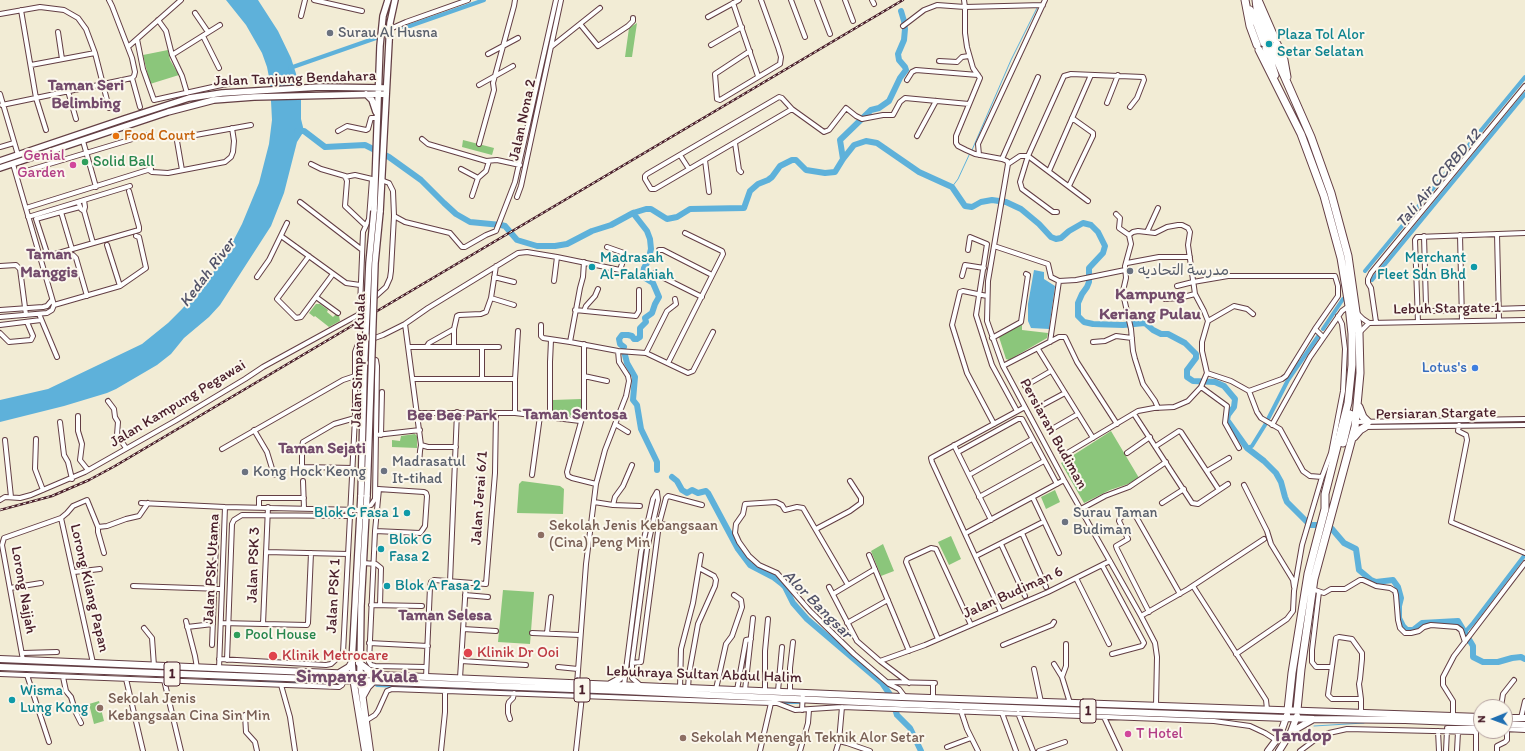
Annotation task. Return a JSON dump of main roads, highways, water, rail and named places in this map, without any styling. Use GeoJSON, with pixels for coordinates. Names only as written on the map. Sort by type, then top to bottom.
{"type":"FeatureCollection","features":[{"type":"Feature","properties":{"kind":"highway"},"geometry":{"type":"LineString","coordinates":[[1245,0],[1250,26],[1267,44],[1284,81],[1291,92],[1311,137],[1331,193],[1348,256],[1357,312],[1360,373],[1358,403],[1359,411],[1367,424],[1355,435],[1352,440],[1326,518],[1305,589],[1287,714]]}},
{"type":"Feature","properties":{"kind":"highway"},"geometry":{"type":"LineString","coordinates":[[1257,0],[1267,44],[1282,96],[1302,134],[1324,196],[1341,258],[1352,334],[1352,440]]}},
{"type":"Feature","properties":{"kind":"highway"},"geometry":{"type":"LineString","coordinates":[[1282,96],[1291,92]]}},
{"type":"Feature","properties":{"kind":"highway"},"geometry":{"type":"LineString","coordinates":[[1326,518],[1325,494],[1330,480],[1348,403],[1352,365]]}},
{"type":"Feature","properties":{"kind":"highway"},"geometry":{"type":"LineString","coordinates":[[1330,480],[1335,473],[1358,403]]}},
{"type":"Feature","properties":{"kind":"highway"},"geometry":{"type":"LineString","coordinates":[[1297,710],[1301,669],[1316,590],[1321,534]]}},
{"type":"Feature","properties":{"kind":"main road","name":"Jalan Simpang Kuala"},"geometry":{"type":"LineString","coordinates":[[379,158],[376,146],[378,79],[381,30],[388,0]]}},
{"type":"Feature","properties":{"kind":"main road","name":"Jalan Simpang Kuala"},"geometry":{"type":"LineString","coordinates":[[357,678],[352,662],[364,495],[364,374],[369,263],[377,211],[376,179],[379,158],[383,147],[390,29],[395,0]]}},
{"type":"Feature","properties":{"kind":"main road"},"geometry":{"type":"LineString","coordinates":[[366,88],[378,79]]}},
{"type":"Feature","properties":{"kind":"main road","name":"Jalan Tanjung Bendahara"},"geometry":{"type":"LineString","coordinates":[[0,161],[141,110],[188,95],[320,87],[386,88]]}},
{"type":"Feature","properties":{"kind":"main road"},"geometry":{"type":"LineString","coordinates":[[366,94],[372,100],[377,116]]}},
{"type":"Feature","properties":{"kind":"main road","name":"Jalan Tanjung Bendahara"},"geometry":{"type":"LineString","coordinates":[[0,168],[144,120],[208,102],[229,98],[386,94]]}},
{"type":"Feature","properties":{"kind":"main road"},"geometry":{"type":"LineString","coordinates":[[141,110],[144,120]]}},
{"type":"Feature","properties":{"kind":"main road","name":"Jalan Simpang Kuala"},"geometry":{"type":"LineString","coordinates":[[357,678],[359,663],[360,606],[363,563],[363,509]]}},
{"type":"Feature","properties":{"kind":"main road","name":"Lebuhraya Sultan Abdul Halim"},"geometry":{"type":"LineString","coordinates":[[0,659],[23,656],[93,663],[337,674],[357,678],[460,678],[576,684],[803,692],[879,699],[903,707],[1274,717],[1287,714]]}},
{"type":"Feature","properties":{"kind":"main road"},"geometry":{"type":"LineString","coordinates":[[337,674],[344,671],[352,662]]}},
{"type":"Feature","properties":{"kind":"main road"},"geometry":{"type":"LineString","coordinates":[[359,663],[374,678],[363,696]]}},
{"type":"Feature","properties":{"kind":"main road","name":"Lebuhraya Sultan Abdul Halim"},"geometry":{"type":"LineString","coordinates":[[0,667],[344,681],[357,678]]}},
{"type":"Feature","properties":{"kind":"main road"},"geometry":{"type":"LineString","coordinates":[[608,684],[615,682],[625,673]]}},
{"type":"Feature","properties":{"kind":"main road"},"geometry":{"type":"LineString","coordinates":[[357,678],[356,693],[365,751]]}},
{"type":"Feature","properties":{"kind":"main road"},"geometry":{"type":"LineString","coordinates":[[357,678],[363,696],[370,751]]}},
{"type":"Feature","properties":{"kind":"main road","name":"Lebuhraya Sultan Abdul Halim"},"geometry":{"type":"LineString","coordinates":[[374,678],[666,696],[803,700],[879,699],[903,697],[1267,709],[1287,714]]}},
{"type":"Feature","properties":{"kind":"main road"},"geometry":{"type":"LineString","coordinates":[[344,681],[353,688],[356,693]]}},
{"type":"Feature","properties":{"kind":"main road"},"geometry":{"type":"LineString","coordinates":[[1279,751],[1291,732],[1297,710]]}},
{"type":"Feature","properties":{"kind":"main road","name":"1"},"geometry":{"type":"LineString","coordinates":[[1287,714],[1297,710],[1473,717]]}},
{"type":"Feature","properties":{"kind":"main road"},"geometry":{"type":"LineString","coordinates":[[1268,751],[1281,732],[1287,714]]}},
{"type":"Feature","properties":{"kind":"main road","name":"1"},"geometry":{"type":"LineString","coordinates":[[1287,714],[1296,718],[1447,727],[1473,724]]}},
{"type":"Feature","properties":{"kind":"main road"},"geometry":{"type":"LineString","coordinates":[[1274,717],[1280,722],[1281,732]]}},
{"type":"Feature","properties":{"kind":"main road"},"geometry":{"type":"LineString","coordinates":[[1291,732],[1314,719]]}},
{"type":"Feature","properties":{"kind":"main road"},"geometry":{"type":"LineString","coordinates":[[1513,726],[1525,725]]}},
{"type":"Feature","properties":{"kind":"water","name":"Kedah River"},"geometry":{"type":"Polygon","coordinates":[[[226,0],[258,0],[278,31],[291,58],[299,83],[301,119],[304,131],[297,142],[284,193],[271,226],[220,305],[209,317],[184,338],[171,354],[157,365],[107,393],[64,406],[0,422],[0,400],[48,389],[142,344],[168,323],[182,309],[206,282],[227,253],[242,224],[259,183],[269,144],[272,120],[270,82],[262,53],[246,25],[226,0]]]}},
{"type":"Feature","properties":{"kind":"water"},"geometry":{"type":"Polygon","coordinates":[[[1034,270],[1044,272],[1044,279],[1055,286],[1049,329],[1031,328],[1028,321],[1028,304],[1034,270]]]}},
{"type":"Feature","properties":{"kind":"waterway"},"geometry":{"type":"LineString","coordinates":[[404,28],[484,0]]}},
{"type":"Feature","properties":{"kind":"waterway"},"geometry":{"type":"LineString","coordinates":[[972,150],[1011,60],[1038,6]]}},
{"type":"Feature","properties":{"kind":"waterway"},"geometry":{"type":"LineString","coordinates":[[843,159],[840,140],[871,110],[879,108],[889,101],[900,78],[906,70],[899,60],[898,54],[904,40],[905,29],[901,11]]}},
{"type":"Feature","properties":{"kind":"waterway"},"geometry":{"type":"LineString","coordinates":[[290,68],[376,38]]}},
{"type":"Feature","properties":{"kind":"waterway"},"geometry":{"type":"LineString","coordinates":[[1365,271],[1525,77]]}},
{"type":"Feature","properties":{"kind":"waterway","name":"Tali Air CCRBD 12"},"geometry":{"type":"LineString","coordinates":[[1372,280],[1525,94]]}},
{"type":"Feature","properties":{"kind":"waterway"},"geometry":{"type":"LineString","coordinates":[[297,131],[304,131],[325,147],[365,145],[389,157],[421,180],[456,214],[470,222],[505,226],[517,240],[537,246],[567,244],[592,231],[611,225],[633,213],[646,209],[651,209],[667,219],[677,217],[690,209],[744,208],[750,191],[758,184],[772,177],[780,166],[792,160],[796,160],[806,170],[825,173],[835,172],[854,145],[866,141],[877,143],[919,172],[952,187],[965,206],[972,207],[981,202],[992,200],[1006,202],[1021,209],[1039,224],[1051,237],[1056,239],[1061,238],[1069,231],[1083,223],[1091,225],[1098,232],[1105,246],[1103,253],[1089,268],[1089,282],[1078,303],[1078,316],[1084,322],[1093,324],[1123,325],[1145,323],[1153,330],[1161,334],[1168,334],[1185,343],[1196,354],[1196,358],[1187,370],[1187,377],[1193,381],[1215,382],[1224,386],[1235,399],[1234,407],[1228,415],[1227,420],[1247,448],[1264,461],[1276,473],[1281,482],[1287,502],[1310,525],[1318,525],[1332,529],[1344,543],[1356,549],[1359,570],[1371,580],[1376,582],[1393,580],[1398,587],[1401,598],[1399,618],[1407,630],[1413,630],[1422,623],[1458,621],[1473,646],[1473,657],[1483,662],[1498,662],[1521,657],[1525,659]]}},
{"type":"Feature","properties":{"kind":"waterway"},"geometry":{"type":"LineString","coordinates":[[952,187],[958,179],[970,153]]}},
{"type":"Feature","properties":{"kind":"waterway","name":"Alor Bangsar"},"geometry":{"type":"LineString","coordinates":[[624,347],[620,344],[619,339],[622,335],[632,336],[634,339],[640,337],[640,328],[646,322],[645,318],[652,313],[659,297],[653,283],[645,278],[643,274],[651,249],[650,239],[647,231],[633,213]]}},
{"type":"Feature","properties":{"kind":"waterway"},"geometry":{"type":"LineString","coordinates":[[1323,329],[1343,299]]}},
{"type":"Feature","properties":{"kind":"waterway"},"geometry":{"type":"LineString","coordinates":[[1247,448],[1252,446],[1265,425],[1288,380],[1319,335]]}},
{"type":"Feature","properties":{"kind":"waterway","name":"Alor Bangsar"},"geometry":{"type":"LineString","coordinates":[[625,355],[627,363],[635,377],[633,400],[637,405],[641,429],[657,462],[657,470]]}},
{"type":"Feature","properties":{"kind":"waterway","name":"Alor Bangsar"},"geometry":{"type":"LineString","coordinates":[[672,477],[677,481],[682,490],[687,493],[692,490],[698,493],[706,491],[738,549],[750,565],[773,577],[782,584],[793,603],[807,619],[882,683],[891,696],[897,715],[910,728],[921,751]]}},
{"type":"Feature","properties":{"kind":"waterway"},"geometry":{"type":"LineString","coordinates":[[1465,632],[1524,556]]}},
{"type":"Feature","properties":{"kind":"waterway"},"geometry":{"type":"LineString","coordinates":[[209,678],[306,682]]}},
{"type":"Feature","properties":{"kind":"waterway"},"geometry":{"type":"LineString","coordinates":[[377,685],[660,696]]}},
{"type":"Feature","properties":{"kind":"waterway"},"geometry":{"type":"LineString","coordinates":[[673,697],[709,699]]}},
{"type":"Feature","properties":{"kind":"waterway"},"geometry":{"type":"LineString","coordinates":[[774,702],[799,702]]}},
{"type":"Feature","properties":{"kind":"waterway"},"geometry":{"type":"LineString","coordinates":[[836,704],[885,706]]}},
{"type":"Feature","properties":{"kind":"waterway"},"geometry":{"type":"LineString","coordinates":[[1314,726],[1364,723]]}},
{"type":"Feature","properties":{"kind":"tunnel"},"geometry":{"type":"LineString","coordinates":[[1261,44],[1263,49]]}},
{"type":"Feature","properties":{"kind":"railway"},"geometry":{"type":"LineString","coordinates":[[0,510],[52,496],[89,480],[115,466],[903,0]]}},
{"type":"Feature","properties":{"kind":"place","name":"Surau Al Husna"},"geometry":{"type":"Point","coordinates":[330,33]}},
{"type":"Feature","properties":{"kind":"place","name":"Plaza Tol Alor Setar Selatan"},"geometry":{"type":"Point","coordinates":[1269,44]}},
{"type":"Feature","properties":{"kind":"place","name":"Food Court"},"geometry":{"type":"Point","coordinates":[116,136]}},
{"type":"Feature","properties":{"kind":"place","name":"Solid Ball"},"geometry":{"type":"Point","coordinates":[85,162]}},
{"type":"Feature","properties":{"kind":"place","name":"Genial Garden"},"geometry":{"type":"Point","coordinates":[73,165]}},
{"type":"Feature","properties":{"kind":"place","name":"Madrasah Al-Falahiah"},"geometry":{"type":"Point","coordinates":[592,267]}},
{"type":"Feature","properties":{"kind":"place","name":"Merchant Fleet Sdn Bhd"},"geometry":{"type":"Point","coordinates":[1474,267]}},
{"type":"Feature","properties":{"kind":"place","name":"مدرسة التحاديه"},"geometry":{"type":"Point","coordinates":[1130,271]}},
{"type":"Feature","properties":{"kind":"place","name":"Lotus's"},"geometry":{"type":"Point","coordinates":[1475,368]}},
{"type":"Feature","properties":{"kind":"place","name":"Madrasatul It-tihad"},"geometry":{"type":"Point","coordinates":[384,471]}},
{"type":"Feature","properties":{"kind":"place","name":"Kong Hock Keong"},"geometry":{"type":"Point","coordinates":[245,472]}},
{"type":"Feature","properties":{"kind":"place","name":"Blok C Fasa 1"},"geometry":{"type":"Point","coordinates":[407,513]}},
{"type":"Feature","properties":{"kind":"place","name":"Surau Taman Budiman"},"geometry":{"type":"Point","coordinates":[1065,522]}},
{"type":"Feature","properties":{"kind":"place","name":"Sekolah Jenis Kebangsaan (Cina) Peng Min"},"geometry":{"type":"Point","coordinates":[541,535]}},
{"type":"Feature","properties":{"kind":"place","name":"Blok G Fasa 2"},"geometry":{"type":"Point","coordinates":[381,549]}},
{"type":"Feature","properties":{"kind":"place","name":"Blok A Fasa 2"},"geometry":{"type":"Point","coordinates":[387,586]}},
{"type":"Feature","properties":{"kind":"place","name":"Pool House"},"geometry":{"type":"Point","coordinates":[237,635]}},
{"type":"Feature","properties":{"kind":"place","name":"Klinik Dr Ooi"},"geometry":{"type":"Point","coordinates":[468,653]}},
{"type":"Feature","properties":{"kind":"place","name":"Klinik Metrocare"},"geometry":{"type":"Point","coordinates":[273,656]}},
{"type":"Feature","properties":{"kind":"place","name":"Wisma Lung Kong"},"geometry":{"type":"Point","coordinates":[12,700]}},
{"type":"Feature","properties":{"kind":"place","name":"Sekolah Jenis Kebangsaan Cina Sin Min"},"geometry":{"type":"Point","coordinates":[100,708]}},
{"type":"Feature","properties":{"kind":"place","name":"T Hotel"},"geometry":{"type":"Point","coordinates":[1128,734]}},
{"type":"Feature","properties":{"kind":"place","name":"Sekolah Menengah Teknik Alor Setar"},"geometry":{"type":"Point","coordinates":[683,738]}},
{"type":"Feature","properties":{"kind":"district","name":"Taman Seri Belimbing"},"geometry":{"type":"Point","coordinates":[86,95]}},
{"type":"Feature","properties":{"kind":"district","name":"Taman Manggis"},"geometry":{"type":"Point","coordinates":[49,264]}},
{"type":"Feature","properties":{"kind":"district","name":"Kampung Keriang Pulau"},"geometry":{"type":"Point","coordinates":[1150,305]}},
{"type":"Feature","properties":{"kind":"district","name":"Taman Sentosa"},"geometry":{"type":"Point","coordinates":[575,415]}},
{"type":"Feature","properties":{"kind":"district","name":"Bee Bee Park"},"geometry":{"type":"Point","coordinates":[452,416]}},
{"type":"Feature","properties":{"kind":"district","name":"Taman Sejati"},"geometry":{"type":"Point","coordinates":[322,449]}},
{"type":"Feature","properties":{"kind":"district","name":"Taman Selesa"},"geometry":{"type":"Point","coordinates":[445,616]}},
{"type":"Feature","properties":{"kind":"district","name":"Simpang Kuala"},"geometry":{"type":"Point","coordinates":[357,677]}},
{"type":"Feature","properties":{"kind":"district","name":"Tandop"},"geometry":{"type":"Point","coordinates":[1302,736]}}]}
